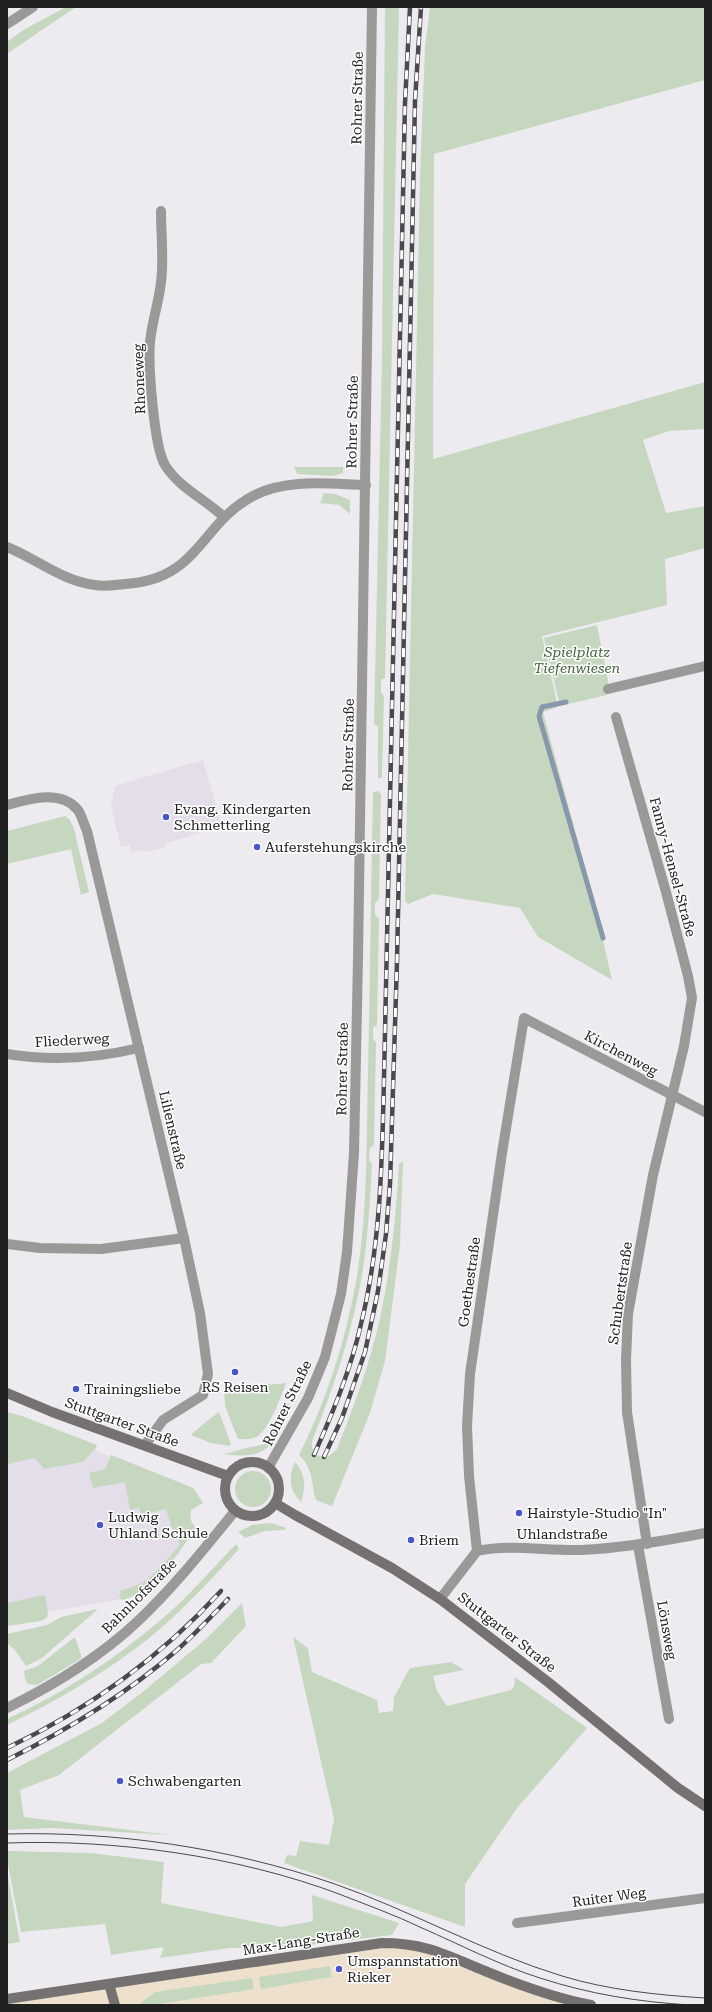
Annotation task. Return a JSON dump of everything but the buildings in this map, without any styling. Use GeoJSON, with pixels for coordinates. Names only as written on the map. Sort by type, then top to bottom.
{"type":"FeatureCollection","features":[{"type":"Feature","properties":{"kind":"main road","name":"Stuttgarter Straße"},"geometry":{"type":"LineString","coordinates":[[7,1393],[52,1412],[228,1476]]}},
{"type":"Feature","properties":{"kind":"main road"},"geometry":{"type":"LineString","coordinates":[[260,1463],[268,1468],[275,1475],[278,1484],[278,1494],[275,1503],[266,1512],[254,1516],[246,1516],[235,1511],[229,1504],[225,1495],[225,1485],[228,1476],[234,1468],[242,1464],[260,1463]]}},
{"type":"Feature","properties":{"kind":"main road","name":"Stuttgarter Straße"},"geometry":{"type":"LineString","coordinates":[[275,1503],[392,1568],[440,1599],[548,1682],[678,1788],[705,1806]]}},
{"type":"Feature","properties":{"kind":"main road","name":"Max-Lang-Straße"},"geometry":{"type":"LineString","coordinates":[[7,1999],[366,1944],[399,1943],[434,1949],[531,1989],[590,2005]]}},
{"type":"Feature","properties":{"kind":"main road"},"geometry":{"type":"LineString","coordinates":[[109,1984],[115,2005]]}},
{"type":"Feature","properties":{"kind":"street"},"geometry":{"type":"LineString","coordinates":[[7,24],[33,7]]}},
{"type":"Feature","properties":{"kind":"street","name":"Rohrer Straße"},"geometry":{"type":"LineString","coordinates":[[268,1468],[308,1398],[325,1358],[341,1294],[347,1252],[354,1153],[358,966],[372,7]]}},
{"type":"Feature","properties":{"kind":"street","name":"Rhoneweg"},"geometry":{"type":"LineString","coordinates":[[161,211],[162,280],[150,343],[154,419],[161,458],[166,467],[180,482],[210,504],[224,517]]}},
{"type":"Feature","properties":{"kind":"street"},"geometry":{"type":"LineString","coordinates":[[7,547],[58,574],[76,581],[96,586],[139,583],[170,572],[180,565],[200,547],[233,508],[253,496],[273,488],[301,484],[366,485]]}},
{"type":"Feature","properties":{"kind":"street"},"geometry":{"type":"LineString","coordinates":[[608,689],[705,666]]}},
{"type":"Feature","properties":{"kind":"street","name":"Fanny-Hensel-Straße"},"geometry":{"type":"LineString","coordinates":[[616,717],[666,892],[691,993],[690,1015],[672,1096]]}},
{"type":"Feature","properties":{"kind":"street","name":"Lilienstraße"},"geometry":{"type":"LineString","coordinates":[[7,805],[39,797],[59,799],[78,810],[87,830],[184,1238],[204,1340],[208,1374],[206,1386],[203,1395],[163,1420],[145,1445]]}},
{"type":"Feature","properties":{"kind":"street","name":"Kirchenweg"},"geometry":{"type":"LineString","coordinates":[[524,1018],[705,1112]]}},
{"type":"Feature","properties":{"kind":"street","name":"Goethestraße"},"geometry":{"type":"LineString","coordinates":[[477,1551],[470,1501],[468,1469],[470,1374],[502,1153],[524,1018]]}},
{"type":"Feature","properties":{"kind":"street","name":"Fliederweg"},"geometry":{"type":"LineString","coordinates":[[7,1054],[22,1056],[64,1057],[124,1052],[139,1048]]}},
{"type":"Feature","properties":{"kind":"street","name":"Schubertstraße"},"geometry":{"type":"LineString","coordinates":[[643,1545],[625,1388],[628,1314],[661,1136],[672,1096]]}},
{"type":"Feature","properties":{"kind":"street"},"geometry":{"type":"LineString","coordinates":[[7,1244],[40,1248],[101,1249],[184,1238]]}},
{"type":"Feature","properties":{"kind":"street","name":"Bahnhofstraße"},"geometry":{"type":"LineString","coordinates":[[7,1708],[94,1657],[132,1626],[173,1584],[235,1511]]}},
{"type":"Feature","properties":{"kind":"street","name":"Uhlandstraße"},"geometry":{"type":"LineString","coordinates":[[477,1551],[494,1548],[582,1550],[643,1545],[705,1533]]}},
{"type":"Feature","properties":{"kind":"street","name":"Lönsweg"},"geometry":{"type":"LineString","coordinates":[[643,1545],[669,1719]]}},
{"type":"Feature","properties":{"kind":"street"},"geometry":{"type":"LineString","coordinates":[[440,1599],[477,1551]]}},
{"type":"Feature","properties":{"kind":"street","name":"Ruiter Weg"},"geometry":{"type":"LineString","coordinates":[[517,1923],[705,1898]]}},
{"type":"Feature","properties":{"kind":"shaded area","name":"Evang. Kindergarten Schmetterling"},"geometry":{"type":"Polygon","coordinates":[[[203,760],[222,827],[166,843],[164,848],[147,852],[144,850],[131,853],[130,845],[121,847],[111,806],[115,786],[203,760]]]}},
{"type":"Feature","properties":{"kind":"shaded area","name":"Ludwig Uhland Schule"},"geometry":{"type":"Polygon","coordinates":[[[42,1431],[182,1483],[192,1507],[189,1514],[190,1522],[194,1528],[149,1584],[121,1599],[7,1619],[7,1437],[42,1431]]]}},
{"type":"Feature","properties":{"kind":"shaded area"},"geometry":{"type":"Polygon","coordinates":[[[399,1943],[591,2005],[7,2005],[7,1999],[399,1943]]]}},
{"type":"Feature","properties":{"kind":"green space"},"geometry":{"type":"Polygon","coordinates":[[[66,7],[76,7],[8,53],[7,42],[25,29],[66,7]]]}},
{"type":"Feature","properties":{"kind":"green space"},"geometry":{"type":"Polygon","coordinates":[[[385,7],[399,7],[385,678],[381,680],[381,693],[384,696],[382,777],[378,779],[378,727],[374,724],[382,357],[385,7]]]}},
{"type":"Feature","properties":{"kind":"green space"},"geometry":{"type":"Polygon","coordinates":[[[430,7],[705,7],[705,80],[434,154],[433,459],[705,382],[705,429],[669,431],[643,440],[666,513],[705,506],[705,548],[665,559],[667,605],[542,636],[558,707],[543,712],[594,901],[612,980],[538,937],[520,908],[433,894],[408,904],[405,901],[420,177],[425,47],[430,7]]]}},
{"type":"Feature","properties":{"kind":"green space"},"geometry":{"type":"Polygon","coordinates":[[[294,467],[343,467],[343,473],[333,476],[297,474],[294,467]]]}},
{"type":"Feature","properties":{"kind":"green space"},"geometry":{"type":"Polygon","coordinates":[[[324,493],[335,494],[350,500],[350,514],[339,505],[320,503],[324,493]]]}},
{"type":"Feature","properties":{"kind":"green space","name":"Spielplatz Tiefenwiesen"},"geometry":{"type":"Polygon","coordinates":[[[597,625],[608,680],[607,695],[560,706],[544,638],[597,625]]]}},
{"type":"Feature","properties":{"kind":"green space"},"geometry":{"type":"Polygon","coordinates":[[[378,791],[381,794],[379,899],[375,903],[375,914],[379,919],[377,1025],[373,1028],[373,1039],[376,1042],[374,1145],[370,1148],[369,1160],[372,1164],[370,1206],[362,1275],[348,1339],[328,1400],[312,1441],[312,1449],[318,1456],[329,1456],[337,1449],[355,1401],[371,1351],[380,1318],[387,1280],[395,1222],[399,1164],[403,1161],[400,1245],[385,1361],[370,1413],[332,1506],[316,1500],[310,1471],[299,1455],[318,1413],[341,1348],[352,1304],[360,1256],[366,1178],[373,792],[378,791]]]}},
{"type":"Feature","properties":{"kind":"green space"},"geometry":{"type":"Polygon","coordinates":[[[65,816],[70,820],[74,829],[89,892],[81,895],[71,849],[7,864],[7,831],[65,816]]]}},
{"type":"Feature","properties":{"kind":"green space"},"geometry":{"type":"Polygon","coordinates":[[[286,1383],[274,1413],[261,1434],[252,1439],[238,1439],[225,1406],[224,1389],[286,1383]]]}},
{"type":"Feature","properties":{"kind":"green space"},"geometry":{"type":"Polygon","coordinates":[[[286,1403],[289,1404],[285,1422],[276,1438],[272,1436],[272,1429],[286,1403]]]}},
{"type":"Feature","properties":{"kind":"green space"},"geometry":{"type":"Polygon","coordinates":[[[7,1412],[22,1416],[97,1445],[96,1448],[83,1462],[44,1469],[35,1458],[7,1464],[7,1412]]]}},
{"type":"Feature","properties":{"kind":"green space"},"geometry":{"type":"Polygon","coordinates":[[[219,1412],[231,1444],[229,1446],[211,1443],[191,1435],[203,1424],[219,1412]]]}},
{"type":"Feature","properties":{"kind":"green space"},"geometry":{"type":"Polygon","coordinates":[[[265,1443],[270,1445],[254,1454],[223,1454],[258,1446],[265,1443]]]}},
{"type":"Feature","properties":{"kind":"green space"},"geometry":{"type":"Polygon","coordinates":[[[111,1455],[193,1488],[203,1503],[191,1510],[191,1519],[196,1528],[165,1570],[146,1588],[123,1600],[119,1598],[121,1591],[142,1583],[156,1572],[180,1545],[171,1526],[166,1509],[141,1515],[139,1508],[130,1510],[125,1482],[93,1488],[89,1473],[105,1469],[111,1455]]]}},
{"type":"Feature","properties":{"kind":"green space"},"geometry":{"type":"Polygon","coordinates":[[[295,1462],[301,1471],[304,1481],[304,1491],[301,1502],[294,1493],[291,1483],[291,1473],[295,1462]]]}},
{"type":"Feature","properties":{"kind":"green space"},"geometry":{"type":"Polygon","coordinates":[[[253,1471],[263,1474],[268,1479],[271,1489],[268,1499],[263,1504],[253,1507],[243,1504],[238,1499],[235,1489],[238,1479],[243,1474],[253,1471]]]}},
{"type":"Feature","properties":{"kind":"green space"},"geometry":{"type":"Polygon","coordinates":[[[271,1523],[286,1528],[284,1530],[265,1531],[245,1538],[238,1532],[252,1525],[271,1523]]]}},
{"type":"Feature","properties":{"kind":"green space"},"geometry":{"type":"Polygon","coordinates":[[[236,1544],[239,1549],[218,1572],[184,1607],[148,1639],[80,1686],[7,1725],[7,1719],[72,1685],[112,1658],[151,1628],[170,1612],[236,1544]]]}},
{"type":"Feature","properties":{"kind":"green space"},"geometry":{"type":"Polygon","coordinates":[[[45,1595],[48,1613],[47,1618],[41,1621],[7,1626],[7,1603],[45,1595]]]}},
{"type":"Feature","properties":{"kind":"green space"},"geometry":{"type":"Polygon","coordinates":[[[242,1603],[246,1626],[211,1663],[201,1664],[59,1775],[20,1790],[24,1817],[170,1835],[51,1828],[7,1830],[7,1773],[102,1723],[139,1695],[206,1639],[242,1603]]]}},
{"type":"Feature","properties":{"kind":"green space"},"geometry":{"type":"Polygon","coordinates":[[[98,1609],[42,1658],[26,1666],[15,1650],[7,1643],[7,1634],[47,1625],[61,1617],[98,1609]]]}},
{"type":"Feature","properties":{"kind":"green space"},"geometry":{"type":"Polygon","coordinates":[[[75,1637],[82,1658],[37,1685],[28,1684],[25,1679],[24,1671],[38,1666],[75,1637]]]}},
{"type":"Feature","properties":{"kind":"green space"},"geometry":{"type":"Polygon","coordinates":[[[293,1637],[308,1648],[312,1672],[377,1700],[379,1713],[393,1711],[394,1697],[410,1668],[451,1662],[464,1670],[433,1676],[437,1691],[447,1706],[511,1690],[514,1686],[515,1677],[587,1728],[517,1808],[465,1884],[465,1927],[284,1863],[287,1855],[296,1856],[300,1841],[329,1845],[334,1819],[293,1637]]]}},
{"type":"Feature","properties":{"kind":"green space"},"geometry":{"type":"Polygon","coordinates":[[[7,1851],[91,1853],[164,1862],[161,1903],[281,1927],[313,1921],[312,1895],[399,1923],[392,1935],[294,1947],[230,1948],[160,1958],[164,1947],[111,1955],[105,1924],[21,1932],[7,1859],[7,1851]]]}},
{"type":"Feature","properties":{"kind":"green space"},"geometry":{"type":"Polygon","coordinates":[[[7,1872],[20,1942],[7,1944],[7,1872]]]}},
{"type":"Feature","properties":{"kind":"green space"},"geometry":{"type":"Polygon","coordinates":[[[330,1966],[331,1977],[261,1989],[259,1977],[330,1966]]]}},
{"type":"Feature","properties":{"kind":"green space"},"geometry":{"type":"Polygon","coordinates":[[[252,1978],[254,1989],[153,2005],[140,2005],[155,1992],[252,1978]]]}},
{"type":"Feature","properties":{"kind":"waterway"},"geometry":{"type":"LineString","coordinates":[[566,702],[542,707],[539,716],[603,938]]}},
{"type":"Feature","properties":{"kind":"tram line"},"geometry":{"type":"LineString","coordinates":[[7,1834],[90,1835],[131,1839],[172,1844],[253,1860],[332,1883],[504,1955],[562,1976],[597,1985],[633,1991],[705,1998]]}},
{"type":"Feature","properties":{"kind":"tram line"},"geometry":{"type":"LineString","coordinates":[[7,1843],[48,1842],[133,1847],[218,1860],[260,1869],[339,1894],[391,1914],[495,1961],[558,1984],[614,1996],[652,2002],[690,2005]]}},
{"type":"Feature","properties":{"kind":"railway"},"geometry":{"type":"LineString","coordinates":[[314,1455],[341,1390],[357,1341],[368,1294],[377,1233],[384,1079],[405,103],[410,7]]}},
{"type":"Feature","properties":{"kind":"railway"},"geometry":{"type":"LineString","coordinates":[[324,1457],[342,1418],[365,1352],[378,1291],[386,1234],[390,1184],[397,962],[415,101],[421,7]]}},
{"type":"Feature","properties":{"kind":"railway"},"geometry":{"type":"LineString","coordinates":[[7,1748],[37,1733],[95,1699],[122,1680],[173,1638],[221,1591]]}},
{"type":"Feature","properties":{"kind":"railway"},"geometry":{"type":"LineString","coordinates":[[7,1760],[95,1711],[137,1682],[183,1645],[228,1599]]}},
{"type":"Feature","properties":{"kind":"place","name":"Evang. Kindergarten Schmetterling"},"geometry":{"type":"Point","coordinates":[166,817]}},
{"type":"Feature","properties":{"kind":"place","name":"Auferstehungskirche"},"geometry":{"type":"Point","coordinates":[257,847]}},
{"type":"Feature","properties":{"kind":"place","name":"RS Reisen"},"geometry":{"type":"Point","coordinates":[235,1372]}},
{"type":"Feature","properties":{"kind":"place","name":"Trainingsliebe"},"geometry":{"type":"Point","coordinates":[76,1389]}},
{"type":"Feature","properties":{"kind":"place","name":"Hairstyle-Studio \"In\""},"geometry":{"type":"Point","coordinates":[519,1513]}},
{"type":"Feature","properties":{"kind":"place","name":"Ludwig Uhland Schule"},"geometry":{"type":"Point","coordinates":[100,1525]}},
{"type":"Feature","properties":{"kind":"place","name":"Briem"},"geometry":{"type":"Point","coordinates":[411,1540]}},
{"type":"Feature","properties":{"kind":"place","name":"Schwabengarten"},"geometry":{"type":"Point","coordinates":[120,1781]}},
{"type":"Feature","properties":{"kind":"place","name":"Umspannstation Rieker"},"geometry":{"type":"Point","coordinates":[339,1969]}}]}
